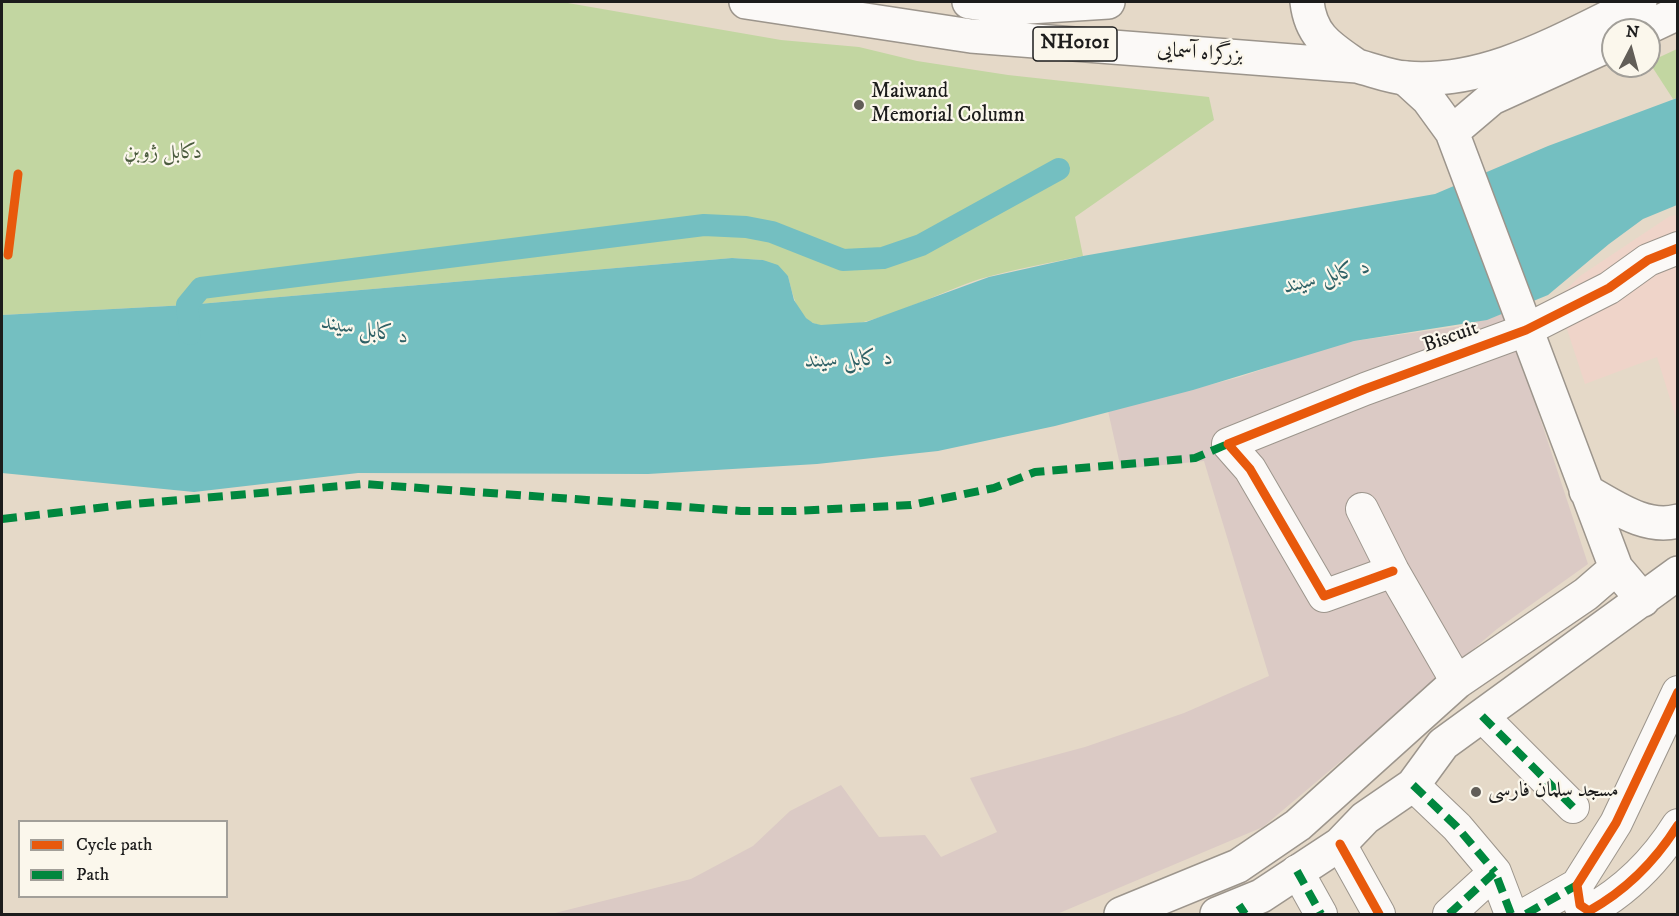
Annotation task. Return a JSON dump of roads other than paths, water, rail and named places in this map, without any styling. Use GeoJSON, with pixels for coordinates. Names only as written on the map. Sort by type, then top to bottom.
{"type":"FeatureCollection","features":[{"type":"Feature","properties":{"kind":"main road","name":"بزرگراه آسمایی"},"geometry":{"type":"LineString","coordinates":[[746,2],[971,36],[1357,66],[1405,78],[1483,72],[1521,58],[1640,2]]}},
{"type":"Feature","properties":{"kind":"main road","name":"NH0101"},"geometry":{"type":"LineString","coordinates":[[969,2],[1012,5],[1108,2]]}},
{"type":"Feature","properties":{"kind":"main road","name":"NH0101"},"geometry":{"type":"LineString","coordinates":[[1307,2],[1311,24],[1323,42],[1357,66]]}},
{"type":"Feature","properties":{"kind":"main road"},"geometry":{"type":"LineString","coordinates":[[1661,21],[1677,13]]}},
{"type":"Feature","properties":{"kind":"main road"},"geometry":{"type":"LineString","coordinates":[[1452,132],[1492,98],[1601,48]]}},
{"type":"Feature","properties":{"kind":"main road"},"geometry":{"type":"LineString","coordinates":[[1405,78],[1428,99],[1452,132],[1616,568],[1643,600]]}},
{"type":"Feature","properties":{"kind":"main road"},"geometry":{"type":"LineString","coordinates":[[1586,491],[1640,519],[1662,525],[1677,521]]}},
{"type":"Feature","properties":{"kind":"main road"},"geometry":{"type":"LineString","coordinates":[[1121,915],[1238,866],[1298,825],[1457,682],[1586,594],[1616,568]]}},
{"type":"Feature","properties":{"kind":"main road"},"geometry":{"type":"LineString","coordinates":[[1234,911],[1340,844],[1365,818],[1413,785],[1443,744],[1677,573]]}},
{"type":"Feature","properties":{"kind":"street","name":"Biscuit"},"geometry":{"type":"LineString","coordinates":[[1393,571],[1324,596],[1250,469],[1228,444],[1610,288],[1648,260],[1677,248]]}},
{"type":"Feature","properties":{"kind":"street"},"geometry":{"type":"LineString","coordinates":[[1362,509],[1393,571],[1457,682]]}},
{"type":"Feature","properties":{"kind":"street"},"geometry":{"type":"LineString","coordinates":[[1526,915],[1577,885],[1616,823],[1677,692]]}},
{"type":"Feature","properties":{"kind":"street"},"geometry":{"type":"LineString","coordinates":[[1482,716],[1573,807]]}},
{"type":"Feature","properties":{"kind":"street"},"geometry":{"type":"LineString","coordinates":[[1413,785],[1457,827],[1495,872],[1511,915]]}},
{"type":"Feature","properties":{"kind":"street"},"geometry":{"type":"LineString","coordinates":[[1577,885],[1580,905],[1589,911],[1613,898],[1664,846],[1677,825]]}},
{"type":"Feature","properties":{"kind":"street"},"geometry":{"type":"LineString","coordinates":[[1340,844],[1379,915]]}},
{"type":"Feature","properties":{"kind":"street"},"geometry":{"type":"LineString","coordinates":[[1297,871],[1321,915]]}},
{"type":"Feature","properties":{"kind":"street"},"geometry":{"type":"LineString","coordinates":[[1449,915],[1495,872]]}},
{"type":"Feature","properties":{"kind":"water","name":"د کابل سيند"},"geometry":{"type":"Polygon","coordinates":[[[1677,98],[1677,205],[1643,219],[1548,295],[1487,320],[1354,341],[1193,390],[1055,426],[938,451],[817,464],[648,474],[358,473],[194,492],[2,473],[2,315],[187,305],[732,258],[763,260],[778,265],[788,276],[794,300],[806,318],[813,323],[821,325],[866,322],[989,277],[1083,256],[1435,194],[1548,146],[1677,98]]]}},
{"type":"Feature","properties":{"kind":"waterway"},"geometry":{"type":"LineString","coordinates":[[190,334],[187,305],[201,288],[704,225],[746,227],[772,232],[843,260],[883,258],[921,245],[1059,169]]}},
{"type":"Feature","properties":{"kind":"place","name":"Maiwand Memorial Column"},"geometry":{"type":"Point","coordinates":[859,105]}},
{"type":"Feature","properties":{"kind":"place","name":"مسجد سلمان فارسی"},"geometry":{"type":"Point","coordinates":[1476,792]}},
{"type":"Feature","properties":{"kind":"park label","name":"دکابل ژوبڼ"},"geometry":{"type":"Point","coordinates":[163,154]}}]}
